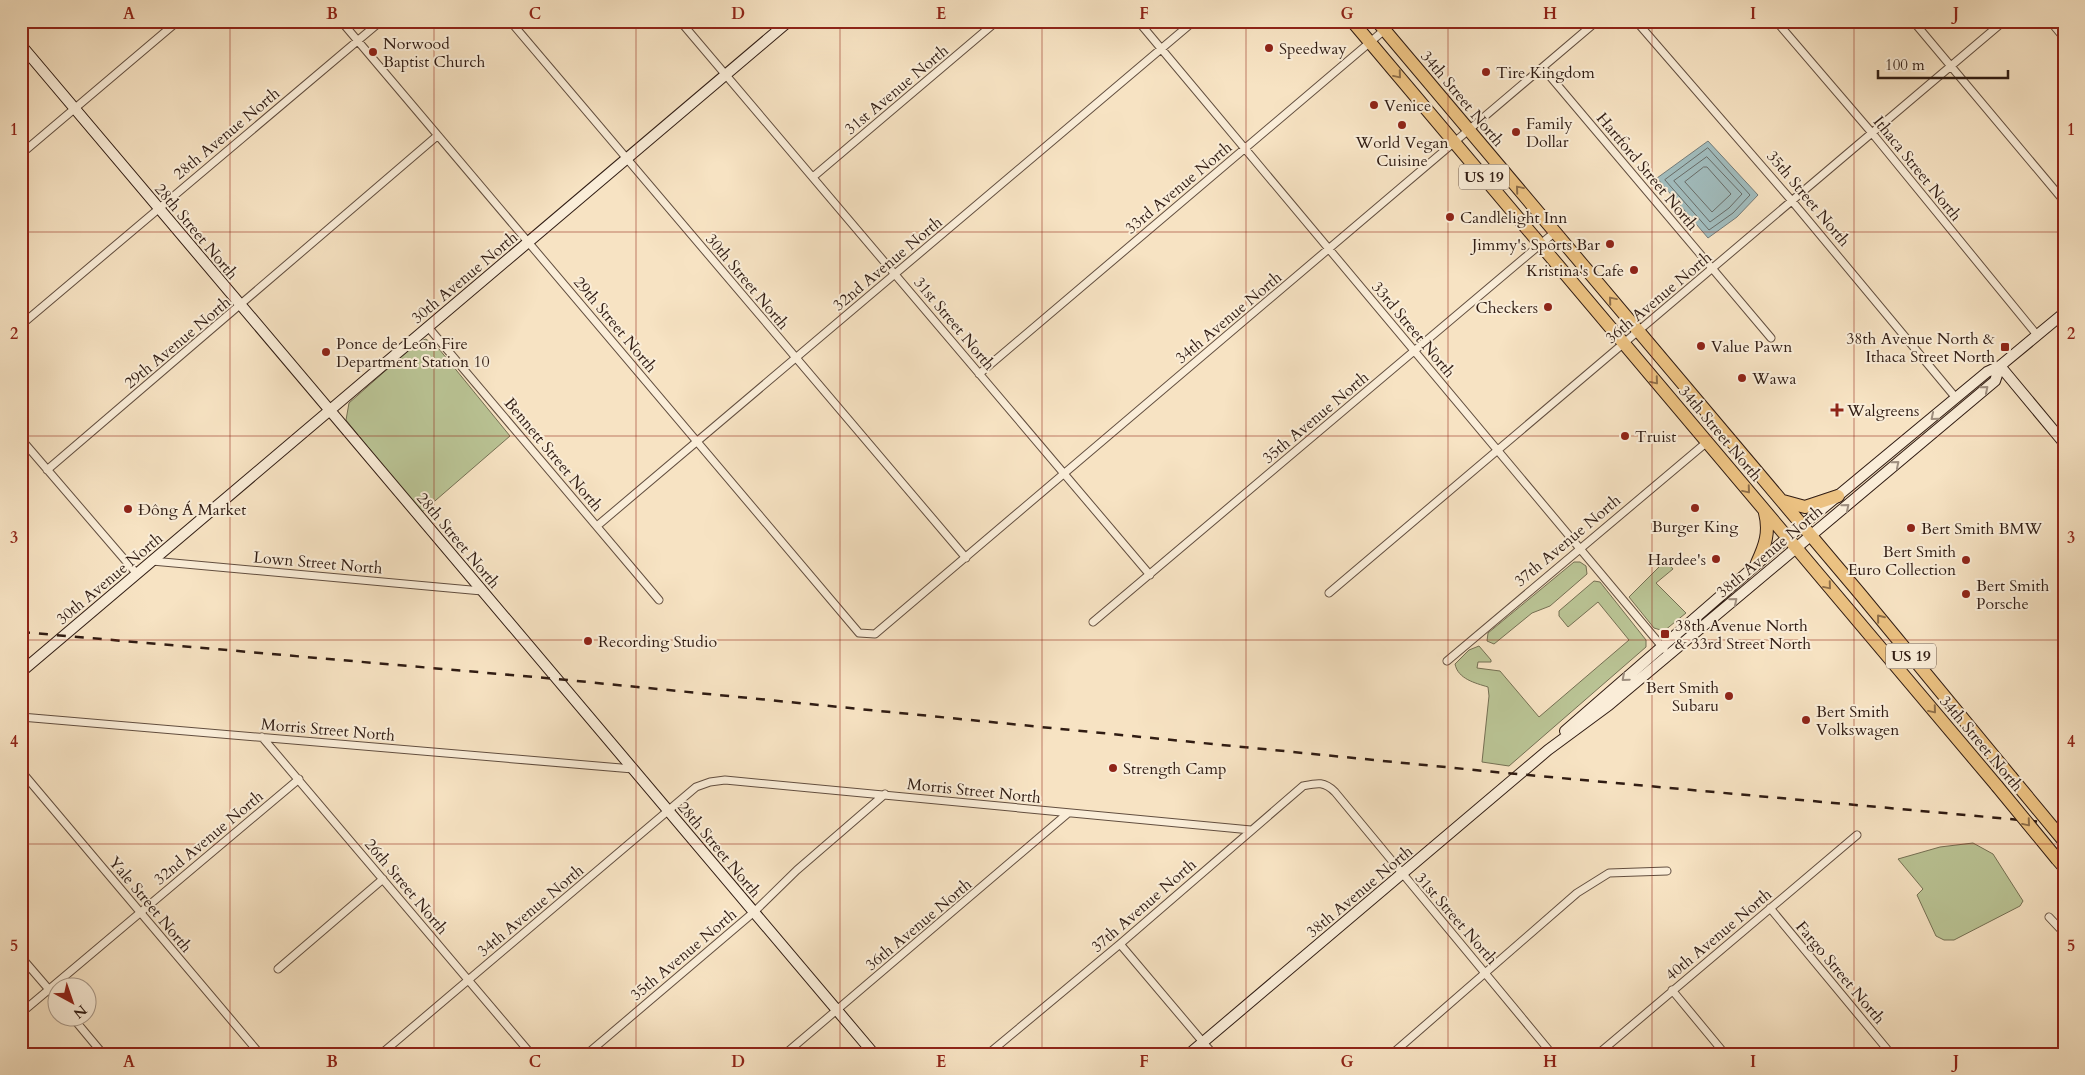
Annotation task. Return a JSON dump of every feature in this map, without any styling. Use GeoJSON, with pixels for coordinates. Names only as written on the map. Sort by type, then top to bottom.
{"type":"FeatureCollection","features":[{"type":"Feature","properties":{"kind":"highway","name":"34th Street North"},"geometry":{"type":"LineString","coordinates":[[1352,21],[2060,863]]}},
{"type":"Feature","properties":{"kind":"highway","name":"34th Street North"},"geometry":{"type":"LineString","coordinates":[[1381,26],[1782,500],[2064,841]]}},
{"type":"Feature","properties":{"kind":"highway"},"geometry":{"type":"LineString","coordinates":[[1674,403],[1682,404],[1704,426],[1722,430]]}},
{"type":"Feature","properties":{"kind":"highway"},"geometry":{"type":"LineString","coordinates":[[1782,500],[1805,507],[1838,496]]}},
{"type":"Feature","properties":{"kind":"highway"},"geometry":{"type":"LineString","coordinates":[[1757,563],[1767,538],[1768,526],[1764,511]]}},
{"type":"Feature","properties":{"kind":"street"},"geometry":{"type":"LineString","coordinates":[[21,154],[178,21]]}},
{"type":"Feature","properties":{"kind":"street","name":"29th Street North"},"geometry":{"type":"LineString","coordinates":[[341,21],[858,633],[875,634]]}},
{"type":"Feature","properties":{"kind":"street","name":"28th Avenue North"},"geometry":{"type":"LineString","coordinates":[[21,325],[381,21]]}},
{"type":"Feature","properties":{"kind":"street","name":"30th Street North"},"geometry":{"type":"LineString","coordinates":[[510,21],[966,558]]}},
{"type":"Feature","properties":{"kind":"street","name":"31st Street North"},"geometry":{"type":"LineString","coordinates":[[680,21],[1150,575]]}},
{"type":"Feature","properties":{"kind":"street","name":"30th Avenue North"},"geometry":{"type":"LineString","coordinates":[[21,672],[788,21]]}},
{"type":"Feature","properties":{"kind":"street","name":"31st Avenue North"},"geometry":{"type":"LineString","coordinates":[[813,177],[997,21]]}},
{"type":"Feature","properties":{"kind":"street","name":"33rd Street North"},"geometry":{"type":"LineString","coordinates":[[1138,21],[1669,655]]}},
{"type":"Feature","properties":{"kind":"street","name":"32nd Avenue North"},"geometry":{"type":"LineString","coordinates":[[597,526],[1194,21]]}},
{"type":"Feature","properties":{"kind":"street","name":"33rd Avenue North"},"geometry":{"type":"LineString","coordinates":[[979,374],[1370,42],[1381,26],[1395,21]]}},
{"type":"Feature","properties":{"kind":"street","name":"35th Street North"},"geometry":{"type":"LineString","coordinates":[[1636,21],[1792,201],[1956,398]]}},
{"type":"Feature","properties":{"kind":"street","name":"Ithaca Street North"},"geometry":{"type":"LineString","coordinates":[[1776,21],[1872,133],[2036,335]]}},
{"type":"Feature","properties":{"kind":"street"},"geometry":{"type":"LineString","coordinates":[[1913,21],[2064,201]]}},
{"type":"Feature","properties":{"kind":"street","name":"36th Avenue North"},"geometry":{"type":"LineString","coordinates":[[1329,594],[2004,21]]}},
{"type":"Feature","properties":{"kind":"street"},"geometry":{"type":"LineString","coordinates":[[2050,21],[2064,38]]}},
{"type":"Feature","properties":{"kind":"street","name":"34th Avenue North"},"geometry":{"type":"LineString","coordinates":[[875,634],[1543,68],[1593,22]]}},
{"type":"Feature","properties":{"kind":"street","name":"28th Street North"},"geometry":{"type":"LineString","coordinates":[[21,46],[874,1054]]}},
{"type":"Feature","properties":{"kind":"street","name":"Hartford Street North"},"geometry":{"type":"LineString","coordinates":[[1543,68],[1771,338]]}},
{"type":"Feature","properties":{"kind":"street","name":"29th Avenue North"},"geometry":{"type":"LineString","coordinates":[[47,470],[437,136]]}},
{"type":"Feature","properties":{"kind":"street","name":"35th Avenue North"},"geometry":{"type":"LineString","coordinates":[[1093,622],[1555,232]]}},
{"type":"Feature","properties":{"kind":"street","name":"38th Avenue North"},"geometry":{"type":"LineString","coordinates":[[1548,750],[1571,725],[1757,563],[1987,372],[2000,366],[2064,313]]}},
{"type":"Feature","properties":{"kind":"street","name":"Bennett Street North"},"geometry":{"type":"LineString","coordinates":[[428,327],[659,600]]}},
{"type":"Feature","properties":{"kind":"street"},"geometry":{"type":"LineString","coordinates":[[2000,366],[2064,442]]}},
{"type":"Feature","properties":{"kind":"street","name":"38th Avenue North"},"geometry":{"type":"LineString","coordinates":[[1190,1054],[1548,750],[1609,706],[1995,381],[2000,366]]}},
{"type":"Feature","properties":{"kind":"street"},"geometry":{"type":"LineString","coordinates":[[21,439],[137,574]]}},
{"type":"Feature","properties":{"kind":"street","name":"37th Avenue North"},"geometry":{"type":"LineString","coordinates":[[1447,662],[1579,548],[1707,442]]}},
{"type":"Feature","properties":{"kind":"street","name":"Lown Street North"},"geometry":{"type":"LineString","coordinates":[[152,561],[482,591]]}},
{"type":"Feature","properties":{"kind":"street","name":"Morris Street North"},"geometry":{"type":"LineString","coordinates":[[21,717],[633,769]]}},
{"type":"Feature","properties":{"kind":"street","name":"26th Street North"},"geometry":{"type":"LineString","coordinates":[[262,737],[531,1054]]}},
{"type":"Feature","properties":{"kind":"street","name":"Yale Street North"},"geometry":{"type":"LineString","coordinates":[[21,771],[260,1054]]}},
{"type":"Feature","properties":{"kind":"street","name":"32nd Avenue North"},"geometry":{"type":"LineString","coordinates":[[63,978],[299,779]]}},
{"type":"Feature","properties":{"kind":"street","name":"Morris Street North"},"geometry":{"type":"LineString","coordinates":[[696,788],[710,782],[725,780],[1251,830]]}},
{"type":"Feature","properties":{"kind":"street","name":"31st Street North"},"geometry":{"type":"LineString","coordinates":[[1318,782],[1328,785],[1335,792],[1487,973],[1552,1054]]}},
{"type":"Feature","properties":{"kind":"street","name":"37th Avenue North"},"geometry":{"type":"LineString","coordinates":[[988,1054],[1120,944],[1303,786],[1318,782]]}},
{"type":"Feature","properties":{"kind":"street","name":"34th Avenue North"},"geometry":{"type":"LineString","coordinates":[[381,1054],[696,788]]}},
{"type":"Feature","properties":{"kind":"street","name":"35th Avenue North"},"geometry":{"type":"LineString","coordinates":[[587,1054],[754,912],[797,870],[885,794]]}},
{"type":"Feature","properties":{"kind":"street","name":"36th Avenue North"},"geometry":{"type":"LineString","coordinates":[[785,1054],[1067,814]]}},
{"type":"Feature","properties":{"kind":"street","name":"40th Avenue North"},"geometry":{"type":"LineString","coordinates":[[1598,1054],[1857,835]]}},
{"type":"Feature","properties":{"kind":"street"},"geometry":{"type":"LineString","coordinates":[[1392,1054],[1577,893],[1609,873],[1667,871]]}},
{"type":"Feature","properties":{"kind":"street"},"geometry":{"type":"LineString","coordinates":[[278,969],[383,879]]}},
{"type":"Feature","properties":{"kind":"street","name":"Fargo Street North"},"geometry":{"type":"LineString","coordinates":[[1770,908],[1891,1054]]}},
{"type":"Feature","properties":{"kind":"street"},"geometry":{"type":"LineString","coordinates":[[2049,917],[2064,933]]}},
{"type":"Feature","properties":{"kind":"street"},"geometry":{"type":"LineString","coordinates":[[1120,944],[1213,1054]]}},
{"type":"Feature","properties":{"kind":"street"},"geometry":{"type":"LineString","coordinates":[[21,957],[48,989]]}},
{"type":"Feature","properties":{"kind":"street"},"geometry":{"type":"LineString","coordinates":[[1672,990],[1725,1054]]}},
{"type":"Feature","properties":{"kind":"street","name":"32nd Avenue North"},"geometry":{"type":"LineString","coordinates":[[21,1013],[48,991]]}},
{"type":"Feature","properties":{"kind":"street"},"geometry":{"type":"LineString","coordinates":[[81,1028],[103,1054]]}},
{"type":"Feature","properties":{"kind":"green space"},"geometry":{"type":"Polygon","coordinates":[[[426,339],[439,349],[510,436],[421,513],[346,420],[349,403],[418,342],[426,339]]]}},
{"type":"Feature","properties":{"kind":"green space"},"geometry":{"type":"Polygon","coordinates":[[[1574,562],[1580,562],[1586,566],[1587,574],[1550,606],[1532,613],[1494,644],[1487,641],[1488,633],[1574,562]]]}},
{"type":"Feature","properties":{"kind":"green space"},"geometry":{"type":"Polygon","coordinates":[[[1664,562],[1667,562],[1673,569],[1656,583],[1686,613],[1664,631],[1654,628],[1629,597],[1664,562]]]}},
{"type":"Feature","properties":{"kind":"green space"},"geometry":{"type":"Polygon","coordinates":[[[1594,581],[1600,582],[1646,640],[1646,647],[1509,766],[1482,762],[1489,696],[1488,687],[1463,677],[1455,664],[1469,650],[1479,646],[1491,662],[1478,662],[1477,668],[1500,671],[1539,717],[1629,640],[1598,602],[1568,627],[1559,616],[1559,611],[1594,581]]]}},
{"type":"Feature","properties":{"kind":"green space"},"geometry":{"type":"Polygon","coordinates":[[[1973,843],[1993,854],[2023,901],[2020,906],[1954,940],[1944,940],[1936,936],[1917,895],[1923,889],[1898,859],[1940,847],[1973,843]]]}},
{"type":"Feature","properties":{"kind":"water"},"geometry":{"type":"Polygon","coordinates":[[[1708,141],[1758,195],[1737,217],[1708,238],[1657,178],[1708,141]]]}},
{"type":"Feature","properties":{"kind":"railway"},"geometry":{"type":"LineString","coordinates":[[21,632],[557,679],[1495,772],[2064,824]]}},
{"type":"Feature","properties":{"kind":"place","name":"Speedway"},"geometry":{"type":"Point","coordinates":[1269,48]}},
{"type":"Feature","properties":{"kind":"place","name":"Norwood Baptist Church"},"geometry":{"type":"Point","coordinates":[373,52]}},
{"type":"Feature","properties":{"kind":"place","name":"Tire Kingdom"},"geometry":{"type":"Point","coordinates":[1486,72]}},
{"type":"Feature","properties":{"kind":"place","name":"Venice"},"geometry":{"type":"Point","coordinates":[1374,105]}},
{"type":"Feature","properties":{"kind":"place","name":"World Vegan Cuisine"},"geometry":{"type":"Point","coordinates":[1402,125]}},
{"type":"Feature","properties":{"kind":"place","name":"Family Dollar"},"geometry":{"type":"Point","coordinates":[1516,132]}},
{"type":"Feature","properties":{"kind":"place","name":"Candlelight Inn"},"geometry":{"type":"Point","coordinates":[1450,217]}},
{"type":"Feature","properties":{"kind":"place","name":"Jimmy's Sports Bar"},"geometry":{"type":"Point","coordinates":[1610,244]}},
{"type":"Feature","properties":{"kind":"place","name":"Kristina's Cafe"},"geometry":{"type":"Point","coordinates":[1634,270]}},
{"type":"Feature","properties":{"kind":"place","name":"Checkers"},"geometry":{"type":"Point","coordinates":[1548,307]}},
{"type":"Feature","properties":{"kind":"place","name":"Value Pawn"},"geometry":{"type":"Point","coordinates":[1701,346]}},
{"type":"Feature","properties":{"kind":"place","name":"38th Avenue North & Ithaca Street North"},"geometry":{"type":"Point","coordinates":[2005,347]}},
{"type":"Feature","properties":{"kind":"place","name":"Ponce de Leon Fire Department Station 10"},"geometry":{"type":"Point","coordinates":[326,352]}},
{"type":"Feature","properties":{"kind":"place","name":"Wawa"},"geometry":{"type":"Point","coordinates":[1742,378]}},
{"type":"Feature","properties":{"kind":"place","name":"Walgreens"},"geometry":{"type":"Point","coordinates":[1837,410]}},
{"type":"Feature","properties":{"kind":"place","name":"Truist"},"geometry":{"type":"Point","coordinates":[1625,436]}},
{"type":"Feature","properties":{"kind":"place","name":"Burger King"},"geometry":{"type":"Point","coordinates":[1695,508]}},
{"type":"Feature","properties":{"kind":"place","name":"Đông Á Market"},"geometry":{"type":"Point","coordinates":[128,509]}},
{"type":"Feature","properties":{"kind":"place","name":"Bert Smith BMW"},"geometry":{"type":"Point","coordinates":[1911,528]}},
{"type":"Feature","properties":{"kind":"place","name":"Hardee's"},"geometry":{"type":"Point","coordinates":[1716,559]}},
{"type":"Feature","properties":{"kind":"place","name":"Bert Smith Euro Collection"},"geometry":{"type":"Point","coordinates":[1966,560]}},
{"type":"Feature","properties":{"kind":"place","name":"Bert Smith Porsche"},"geometry":{"type":"Point","coordinates":[1966,594]}},
{"type":"Feature","properties":{"kind":"place","name":"38th Avenue North & 33rd Street North"},"geometry":{"type":"Point","coordinates":[1665,634]}},
{"type":"Feature","properties":{"kind":"place","name":"Recording Studio"},"geometry":{"type":"Point","coordinates":[588,641]}},
{"type":"Feature","properties":{"kind":"place","name":"Bert Smith Subaru"},"geometry":{"type":"Point","coordinates":[1729,696]}},
{"type":"Feature","properties":{"kind":"place","name":"Bert Smith Volkswagen"},"geometry":{"type":"Point","coordinates":[1806,720]}},
{"type":"Feature","properties":{"kind":"place","name":"Strength Camp"},"geometry":{"type":"Point","coordinates":[1113,768]}}]}
